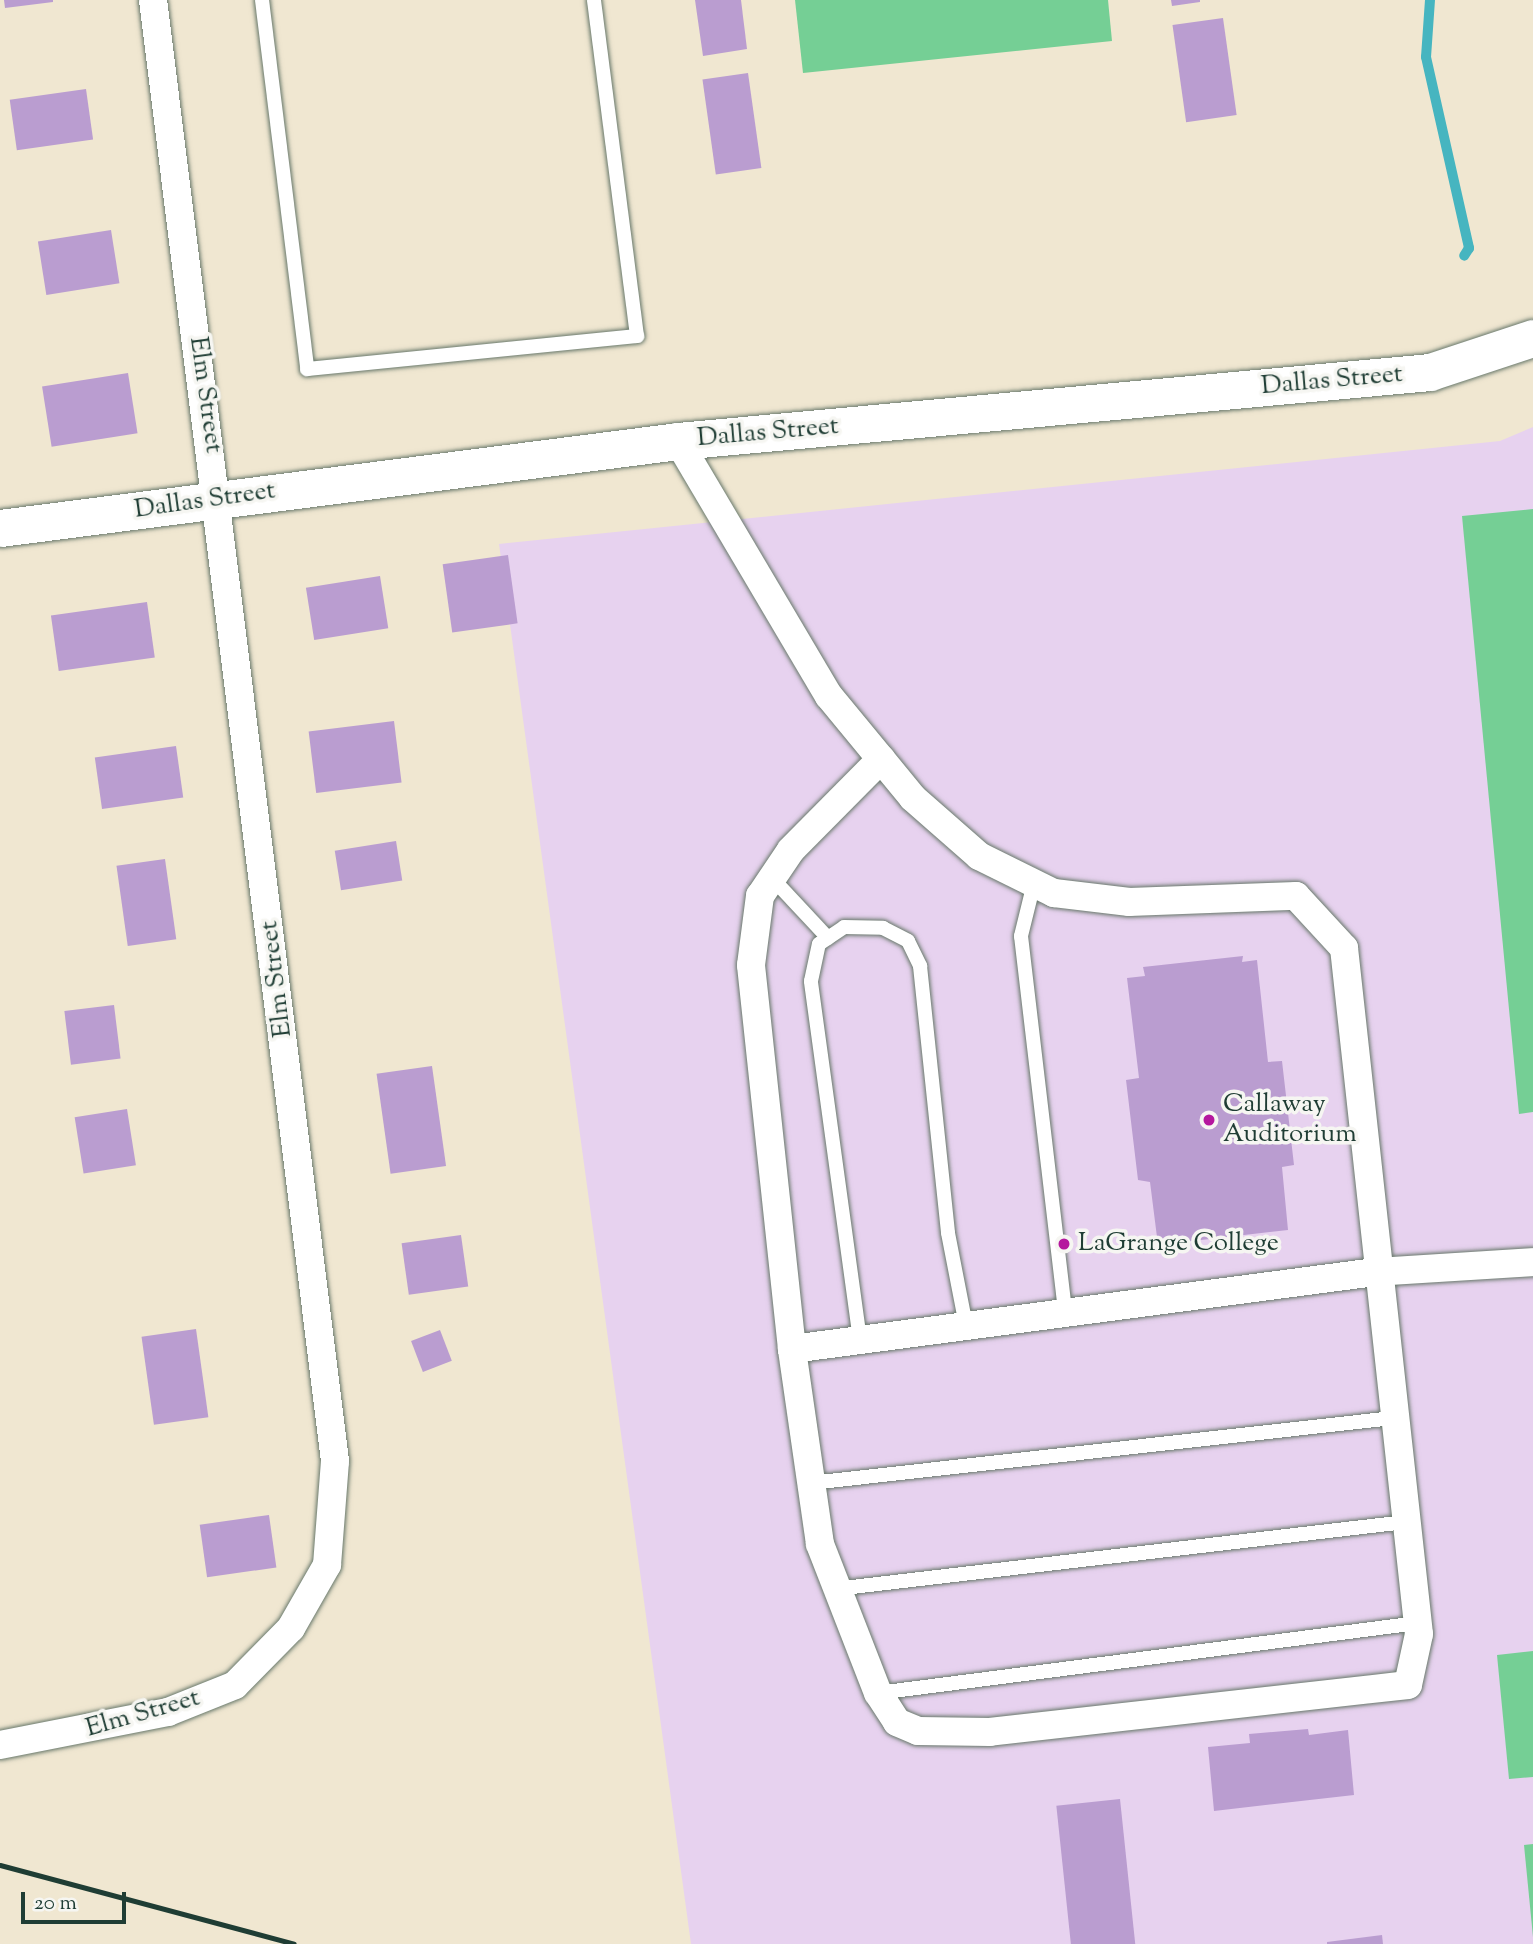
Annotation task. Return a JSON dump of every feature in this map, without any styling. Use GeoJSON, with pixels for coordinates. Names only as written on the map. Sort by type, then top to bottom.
{"type":"FeatureCollection","features":[{"type":"Feature","properties":{"kind":"street","name":"Elm Street"},"geometry":{"type":"LineString","coordinates":[[0,1745],[168,1713],[235,1685],[291,1628],[327,1565],[335,1461],[218,498],[153,0]]}},
{"type":"Feature","properties":{"kind":"street","name":"Dallas Street"},"geometry":{"type":"LineString","coordinates":[[0,528],[218,498],[678,442],[1430,372],[1533,338]]}},
{"type":"Feature","properties":{"kind":"street"},"geometry":{"type":"LineString","coordinates":[[678,442],[829,696],[881,759],[913,798],[979,856],[1054,893],[1129,902],[1296,896],[1343,948],[1375,1272],[1418,1623],[1416,1670],[1408,1685],[1379,1692],[990,1732],[918,1731],[897,1722],[878,1693],[835,1589],[820,1544],[792,1349],[751,965],[760,896],[791,850],[881,759]]}},
{"type":"Feature","properties":{"kind":"street"},"geometry":{"type":"LineString","coordinates":[[792,1349],[1375,1272],[1533,1262]]}},
{"type":"Feature","properties":{"kind":"lane"},"geometry":{"type":"LineString","coordinates":[[262,0],[307,369],[637,336],[594,0]]}},
{"type":"Feature","properties":{"kind":"lane"},"geometry":{"type":"LineString","coordinates":[[772,878],[828,938]]}},
{"type":"Feature","properties":{"kind":"lane"},"geometry":{"type":"LineString","coordinates":[[1034,883],[1021,936],[1065,1313]]}},
{"type":"Feature","properties":{"kind":"lane"},"geometry":{"type":"LineString","coordinates":[[860,1340],[811,981],[819,944],[844,927],[883,928],[908,942],[920,966],[948,1233],[965,1326]]}},
{"type":"Feature","properties":{"kind":"lane"},"geometry":{"type":"LineString","coordinates":[[811,1483],[1393,1418]]}},
{"type":"Feature","properties":{"kind":"lane"},"geometry":{"type":"LineString","coordinates":[[835,1589],[1405,1522]]}},
{"type":"Feature","properties":{"kind":"lane"},"geometry":{"type":"LineString","coordinates":[[878,1693],[1418,1623]]}},
{"type":"Feature","properties":{"kind":"shaded area","name":"LaGrange College"},"geometry":{"type":"Polygon","coordinates":[[[1533,427],[1533,1944],[691,1944],[499,544],[1500,441],[1533,427]]]}},
{"type":"Feature","properties":{"kind":"green space"},"geometry":{"type":"Polygon","coordinates":[[[795,0],[1108,0],[1112,41],[803,73],[795,0]]]}},
{"type":"Feature","properties":{"kind":"green space"},"geometry":{"type":"Polygon","coordinates":[[[1533,509],[1533,1112],[1519,1114],[1462,516],[1533,509]]]}},
{"type":"Feature","properties":{"kind":"green space"},"geometry":{"type":"Polygon","coordinates":[[[1533,1651],[1533,1777],[1509,1779],[1497,1655],[1533,1651]]]}},
{"type":"Feature","properties":{"kind":"green space"},"geometry":{"type":"Polygon","coordinates":[[[1533,1844],[1533,1937],[1524,1845],[1533,1844]]]}},
{"type":"Feature","properties":{"kind":"building"},"geometry":{"type":"Polygon","coordinates":[[[4,0],[53,0],[53,2],[5,8],[4,0]]]}},
{"type":"Feature","properties":{"kind":"building"},"geometry":{"type":"Polygon","coordinates":[[[695,0],[741,0],[747,49],[703,56],[695,0]]]}},
{"type":"Feature","properties":{"kind":"building"},"geometry":{"type":"Polygon","coordinates":[[[1171,0],[1200,0],[1200,2],[1172,6],[1171,0]]]}},
{"type":"Feature","properties":{"kind":"building"},"geometry":{"type":"Polygon","coordinates":[[[1223,18],[1237,115],[1186,122],[1172,25],[1223,18]]]}},
{"type":"Feature","properties":{"kind":"building"},"geometry":{"type":"Polygon","coordinates":[[[748,73],[761,168],[716,174],[702,79],[748,73]]]}},
{"type":"Feature","properties":{"kind":"building"},"geometry":{"type":"Polygon","coordinates":[[[86,89],[93,140],[17,150],[10,100],[86,89]]]}},
{"type":"Feature","properties":{"kind":"building"},"geometry":{"type":"Polygon","coordinates":[[[111,230],[119,283],[46,295],[38,242],[111,230]]]}},
{"type":"Feature","properties":{"kind":"building"},"geometry":{"type":"Polygon","coordinates":[[[128,373],[138,433],[52,447],[42,387],[128,373]]]}},
{"type":"Feature","properties":{"kind":"building"},"geometry":{"type":"Polygon","coordinates":[[[508,555],[518,623],[452,633],[443,564],[508,555]]]}},
{"type":"Feature","properties":{"kind":"building"},"geometry":{"type":"Polygon","coordinates":[[[380,576],[388,628],[314,640],[306,588],[380,576]]]}},
{"type":"Feature","properties":{"kind":"building"},"geometry":{"type":"Polygon","coordinates":[[[147,602],[155,657],[59,671],[51,615],[147,602]]]}},
{"type":"Feature","properties":{"kind":"building"},"geometry":{"type":"Polygon","coordinates":[[[394,721],[402,783],[316,793],[309,731],[394,721]]]}},
{"type":"Feature","properties":{"kind":"building"},"geometry":{"type":"Polygon","coordinates":[[[176,746],[183,797],[102,809],[95,757],[176,746]]]}},
{"type":"Feature","properties":{"kind":"building"},"geometry":{"type":"Polygon","coordinates":[[[396,841],[402,881],[341,890],[335,851],[396,841]]]}},
{"type":"Feature","properties":{"kind":"building"},"geometry":{"type":"Polygon","coordinates":[[[165,859],[176,939],[128,946],[116,866],[165,859]]]}},
{"type":"Feature","properties":{"kind":"building"},"geometry":{"type":"Polygon","coordinates":[[[1243,956],[1242,962],[1257,960],[1268,1062],[1282,1061],[1294,1165],[1282,1167],[1288,1230],[1158,1245],[1150,1182],[1138,1180],[1126,1080],[1139,1078],[1127,978],[1145,976],[1143,967],[1243,956]]]}},
{"type":"Feature","properties":{"kind":"building"},"geometry":{"type":"Polygon","coordinates":[[[114,1005],[121,1059],[71,1065],[64,1011],[114,1005]]]}},
{"type":"Feature","properties":{"kind":"building"},"geometry":{"type":"Polygon","coordinates":[[[432,1066],[446,1166],[391,1174],[377,1074],[432,1066]]]}},
{"type":"Feature","properties":{"kind":"building"},"geometry":{"type":"Polygon","coordinates":[[[127,1109],[136,1165],[84,1174],[75,1117],[127,1109]]]}},
{"type":"Feature","properties":{"kind":"building"},"geometry":{"type":"Polygon","coordinates":[[[461,1235],[468,1286],[409,1295],[402,1243],[461,1235]]]}},
{"type":"Feature","properties":{"kind":"building"},"geometry":{"type":"Polygon","coordinates":[[[196,1329],[208,1417],[154,1425],[142,1337],[196,1329]]]}},
{"type":"Feature","properties":{"kind":"building"},"geometry":{"type":"Polygon","coordinates":[[[440,1330],[452,1361],[423,1372],[411,1341],[440,1330]]]}},
{"type":"Feature","properties":{"kind":"building"},"geometry":{"type":"Polygon","coordinates":[[[269,1515],[276,1567],[207,1577],[200,1525],[269,1515]]]}},
{"type":"Feature","properties":{"kind":"building"},"geometry":{"type":"Polygon","coordinates":[[[1308,1729],[1309,1735],[1348,1730],[1354,1795],[1214,1811],[1208,1747],[1250,1743],[1249,1734],[1308,1729]]]}},
{"type":"Feature","properties":{"kind":"building"},"geometry":{"type":"Polygon","coordinates":[[[1120,1799],[1135,1944],[1071,1944],[1056,1806],[1120,1799]]]}},
{"type":"Feature","properties":{"kind":"building"},"geometry":{"type":"Polygon","coordinates":[[[1382,1935],[1383,1944],[1327,1944],[1327,1942],[1382,1935]]]}},
{"type":"Feature","properties":{"kind":"waterway"},"geometry":{"type":"LineString","coordinates":[[1430,0],[1426,57],[1469,248],[1464,256]]}},
{"type":"Feature","properties":{"kind":"railway"},"geometry":{"type":"LineString","coordinates":[[0,1865],[294,1944]]}},
{"type":"Feature","properties":{"kind":"place","name":"Callaway Auditorium"},"geometry":{"type":"Point","coordinates":[1209,1120]}},
{"type":"Feature","properties":{"kind":"place","name":"LaGrange College"},"geometry":{"type":"Point","coordinates":[1064,1244]}}]}
